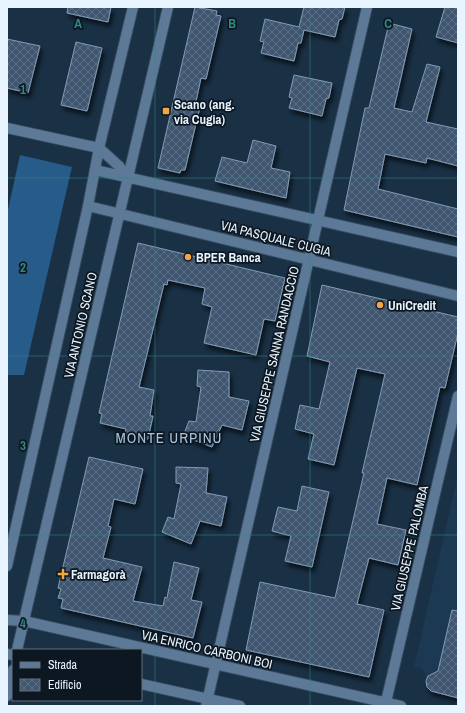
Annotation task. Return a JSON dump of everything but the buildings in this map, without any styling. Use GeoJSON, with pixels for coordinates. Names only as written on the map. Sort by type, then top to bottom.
{"type":"FeatureCollection","features":[{"type":"Feature","properties":{"kind":"street","name":"VIA ANTONIO SCANO"},"geometry":{"type":"LineString","coordinates":[[7,566],[88,206],[99,148],[133,7]]}},
{"type":"Feature","properties":{"kind":"street","name":"VIA ANTONIO SCANO"},"geometry":{"type":"LineString","coordinates":[[17,649],[168,7]]}},
{"type":"Feature","properties":{"kind":"street","name":"VIA GIUSEPPE SANNA RANDACCIO"},"geometry":{"type":"LineString","coordinates":[[207,702],[367,7]]}},
{"type":"Feature","properties":{"kind":"street"},"geometry":{"type":"LineString","coordinates":[[7,128],[99,148],[119,166],[127,177]]}},
{"type":"Feature","properties":{"kind":"street","name":"VIA PASQUALE CUGIA"},"geometry":{"type":"LineString","coordinates":[[95,170],[458,252]]}},
{"type":"Feature","properties":{"kind":"street","name":"VIA PASQUALE CUGIA"},"geometry":{"type":"LineString","coordinates":[[88,206],[458,296]]}},
{"type":"Feature","properties":{"kind":"street","name":"VIA GIUSEPPE PALOMBA"},"geometry":{"type":"LineString","coordinates":[[385,704],[458,396]]}},
{"type":"Feature","properties":{"kind":"street","name":"VIA ENRICO CARBONI BOI"},"geometry":{"type":"LineString","coordinates":[[7,620],[24,621],[385,704],[401,706]]}},
{"type":"Feature","properties":{"kind":"street"},"geometry":{"type":"LineString","coordinates":[[7,696],[12,674]]}},
{"type":"Feature","properties":{"kind":"street"},"geometry":{"type":"LineString","coordinates":[[142,684],[207,702],[240,706]]}},
{"type":"Feature","properties":{"kind":"shaded area"},"geometry":{"type":"Polygon","coordinates":[[[20,155],[72,167],[24,375],[7,375],[7,214],[20,155]]]}},
{"type":"Feature","properties":{"kind":"shaded area"},"geometry":{"type":"Polygon","coordinates":[[[458,474],[458,698],[431,691],[427,687],[425,673],[421,668],[414,667],[458,474]]]}},
{"type":"Feature","properties":{"kind":"place","name":"Scano (ang. via Cugia)"},"geometry":{"type":"Point","coordinates":[166,111]}},
{"type":"Feature","properties":{"kind":"place","name":"BPER Banca"},"geometry":{"type":"Point","coordinates":[188,257]}},
{"type":"Feature","properties":{"kind":"place","name":"UniCredit"},"geometry":{"type":"Point","coordinates":[380,305]}},
{"type":"Feature","properties":{"kind":"place","name":"Farmagorà"},"geometry":{"type":"Point","coordinates":[63,574]}},
{"type":"Feature","properties":{"kind":"district","name":"MONTE URPINU"},"geometry":{"type":"Point","coordinates":[169,438]}}]}
